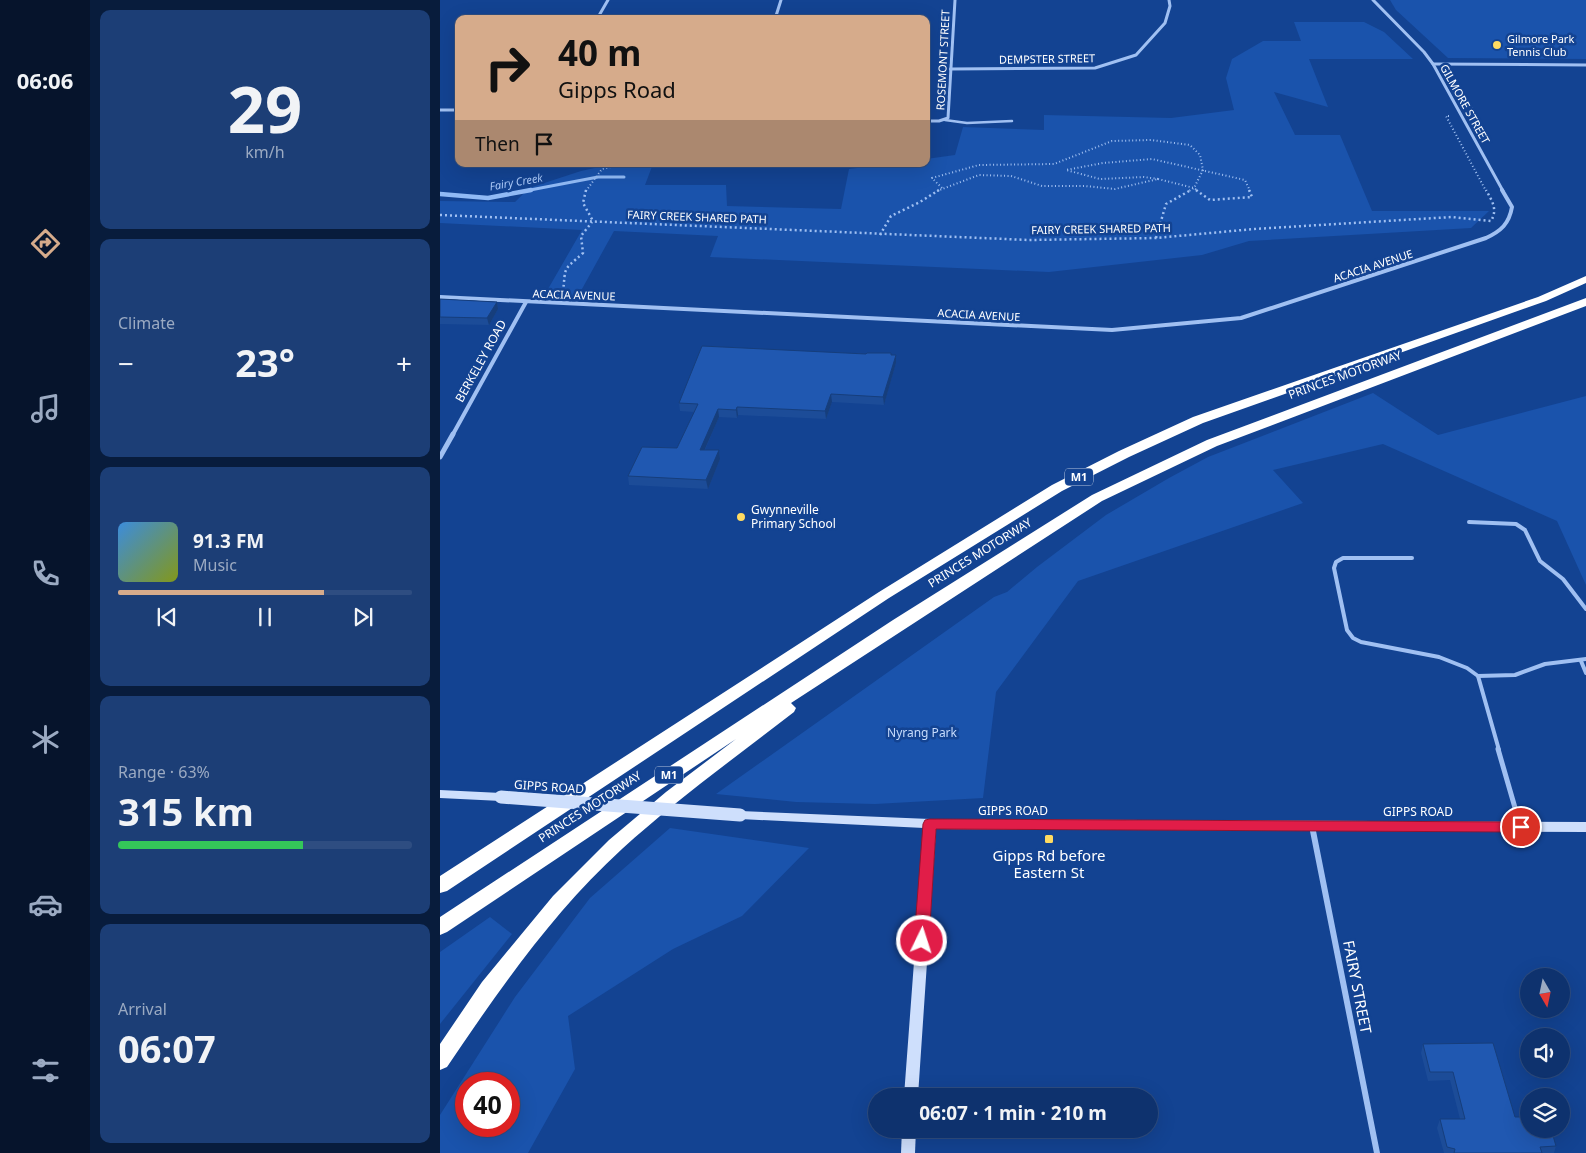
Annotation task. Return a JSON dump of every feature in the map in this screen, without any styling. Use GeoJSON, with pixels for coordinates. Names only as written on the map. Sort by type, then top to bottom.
{"type":"FeatureCollection","features":[{"type":"Feature","properties":{"kind":"highway","name":"PRINCES MOTORWAY"},"geometry":{"type":"LineString","coordinates":[[440,886],[884,595],[1057,488],[1124,454],[1198,420],[1542,299],[1586,279]]}},
{"type":"Feature","properties":{"kind":"highway","name":"PRINCES MOTORWAY"},"geometry":{"type":"LineString","coordinates":[[440,927],[899,624],[1097,498],[1212,443],[1586,302]]}},
{"type":"Feature","properties":{"kind":"highway"},"geometry":{"type":"LineString","coordinates":[[440,1061],[489,988],[560,901],[615,845],[683,788],[899,624]]}},
{"type":"Feature","properties":{"kind":"main road","name":"GIPPS ROAD"},"geometry":{"type":"LineString","coordinates":[[440,794],[740,815],[930,824],[1586,827]]}},
{"type":"Feature","properties":{"kind":"main road"},"geometry":{"type":"LineString","coordinates":[[913,1088],[930,824]]}},
{"type":"Feature","properties":{"kind":"main road"},"geometry":{"type":"LineString","coordinates":[[908,1153],[909,1138]]}},
{"type":"Feature","properties":{"kind":"street"},"geometry":{"type":"LineString","coordinates":[[599,15],[608,0]]}},
{"type":"Feature","properties":{"kind":"street"},"geometry":{"type":"LineString","coordinates":[[776,15],[781,0]]}},
{"type":"Feature","properties":{"kind":"street","name":"ROSEMONT STREET"},"geometry":{"type":"LineString","coordinates":[[945,120],[948,118],[955,0]]}},
{"type":"Feature","properties":{"kind":"street","name":"DEMPSTER STREET"},"geometry":{"type":"LineString","coordinates":[[950,69],[1095,68],[1136,55],[1165,23],[1170,6],[1169,0]]}},
{"type":"Feature","properties":{"kind":"street","name":"GILMORE STREET"},"geometry":{"type":"LineString","coordinates":[[1373,0],[1383,13],[1424,52],[1433,64],[1512,207],[1511,219],[1502,230]]}},
{"type":"Feature","properties":{"kind":"street"},"geometry":{"type":"LineString","coordinates":[[1433,64],[1586,65]]}},
{"type":"Feature","properties":{"kind":"street"},"geometry":{"type":"LineString","coordinates":[[440,110],[455,110]]}},
{"type":"Feature","properties":{"kind":"street"},"geometry":{"type":"LineString","coordinates":[[930,121],[945,120]]}},
{"type":"Feature","properties":{"kind":"street","name":"ACACIA AVENUE"},"geometry":{"type":"LineString","coordinates":[[440,297],[1112,330],[1241,318],[1486,238],[1502,230]]}},
{"type":"Feature","properties":{"kind":"street","name":"BERKELEY ROAD"},"geometry":{"type":"LineString","coordinates":[[440,457],[526,302]]}},
{"type":"Feature","properties":{"kind":"street","name":"FAIRY STREET"},"geometry":{"type":"LineString","coordinates":[[1312,825],[1377,1153]]}},
{"type":"Feature","properties":{"kind":"lane"},"geometry":{"type":"LineString","coordinates":[[945,120],[967,123],[1012,121]]}},
{"type":"Feature","properties":{"kind":"lane"},"geometry":{"type":"LineString","coordinates":[[1468,522],[1516,524],[1525,530],[1540,561],[1563,579],[1586,609]]}},
{"type":"Feature","properties":{"kind":"lane"},"geometry":{"type":"LineString","coordinates":[[1412,558],[1343,558],[1336,562],[1334,568],[1347,630],[1353,638],[1362,642],[1454,661],[1470,668],[1478,676],[1521,827]]}},
{"type":"Feature","properties":{"kind":"lane"},"geometry":{"type":"LineString","coordinates":[[1478,676],[1502,677],[1515,675],[1545,664],[1586,659]]}},
{"type":"Feature","properties":{"kind":"lane"},"geometry":{"type":"LineString","coordinates":[[1581,661],[1586,673]]}},
{"type":"Feature","properties":{"kind":"path"},"geometry":{"type":"LineString","coordinates":[[1472,108],[1477,116]]}},
{"type":"Feature","properties":{"kind":"path","name":"FAIRY CREEK SHARED PATH"},"geometry":{"type":"LineString","coordinates":[[440,215],[1029,240],[1156,238],[1254,229],[1452,217],[1491,221],[1495,214],[1494,207],[1446,116]]}},
{"type":"Feature","properties":{"kind":"path"},"geometry":{"type":"LineString","coordinates":[[942,188],[932,178],[979,165],[1054,164],[1069,160],[1112,141],[1151,140],[1190,145],[1200,154],[1202,170],[1194,188],[1166,204],[1156,238]]}},
{"type":"Feature","properties":{"kind":"path"},"geometry":{"type":"LineString","coordinates":[[1152,159],[1202,170],[1245,180],[1252,197],[1210,200],[1194,188],[1158,179],[1144,177],[1100,179],[1066,170],[1103,163],[1152,159]]}},
{"type":"Feature","properties":{"kind":"path"},"geometry":{"type":"LineString","coordinates":[[562,295],[564,283],[562,274],[583,252],[581,236],[593,221],[592,215],[585,209],[582,201],[583,194],[602,169],[611,167]]}},
{"type":"Feature","properties":{"kind":"path"},"geometry":{"type":"LineString","coordinates":[[880,235],[891,216],[920,202],[942,188],[979,175],[1011,176],[1042,186],[1085,186],[1115,189],[1158,179]]}},
{"type":"Feature","properties":{"kind":"green space"},"geometry":{"type":"Polygon","coordinates":[[[1390,0],[1586,0],[1586,59],[1448,58],[1396,10],[1390,0]]]}},
{"type":"Feature","properties":{"kind":"green space"},"geometry":{"type":"Polygon","coordinates":[[[1294,22],[1364,22],[1384,32],[1413,59],[1309,59],[1328,107],[1274,92],[1295,135],[1340,135],[1372,211],[1489,211],[1471,228],[1249,241],[1202,255],[1049,272],[710,257],[718,236],[614,231],[577,298],[544,296],[582,230],[440,223],[440,201],[515,202],[529,188],[599,167],[652,167],[645,185],[726,185],[727,206],[841,209],[849,169],[865,167],[930,167],[930,158],[955,155],[963,127],[1044,130],[1044,115],[1171,118],[1234,110],[1226,78],[1232,59],[1263,41],[1301,41],[1294,22]]]}},
{"type":"Feature","properties":{"kind":"green space","name":"Nyrang Park"},"geometry":{"type":"Polygon","coordinates":[[[1373,393],[1438,435],[1586,396],[1586,585],[1557,521],[1383,444],[1273,470],[1303,503],[1078,581],[996,692],[983,798],[875,804],[796,802],[716,794],[994,597],[1007,592],[1106,515],[1208,457],[1373,393]]]}},
{"type":"Feature","properties":{"kind":"green space"},"geometry":{"type":"Polygon","coordinates":[[[670,828],[809,848],[742,916],[673,949],[568,1016],[575,1069],[528,1153],[440,1153],[440,1115],[455,1091],[455,1137],[520,1137],[520,1072],[467,1072],[515,997],[590,898],[670,828]]]}},
{"type":"Feature","properties":{"kind":"green space"},"geometry":{"type":"Polygon","coordinates":[[[490,917],[512,934],[440,1024],[440,952],[490,917]]]}},
{"type":"Feature","properties":{"kind":"building"},"geometry":{"type":"Polygon","coordinates":[[[440,299],[497,302],[487,318],[440,317],[440,299]]]}},
{"type":"Feature","properties":{"kind":"building"},"geometry":{"type":"Polygon","coordinates":[[[702,346],[866,354],[891,353],[891,355],[896,355],[883,397],[831,394],[825,411],[737,407],[736,410],[718,409],[700,450],[719,450],[706,480],[628,476],[642,447],[677,448],[698,404],[679,403],[702,346]]]}},
{"type":"Feature","properties":{"kind":"building"},"geometry":{"type":"Polygon","coordinates":[[[1493,1043],[1515,1117],[1520,1117],[1520,1138],[1554,1138],[1556,1146],[1540,1147],[1542,1153],[1454,1153],[1455,1149],[1447,1147],[1440,1119],[1465,1119],[1453,1072],[1430,1072],[1423,1044],[1493,1043]]]}},
{"type":"Feature","properties":{"kind":"waterway","name":"Fairy Creek"},"geometry":{"type":"LineString","coordinates":[[525,191],[598,177],[624,177]]}},
{"type":"Feature","properties":{"kind":"waterway","name":"Fairy Creek"},"geometry":{"type":"LineString","coordinates":[[440,194],[488,198],[531,190]]}},
{"type":"Feature","properties":{"kind":"place","name":"Gilmore Park Tennis Club"},"geometry":{"type":"Point","coordinates":[1497,45]}},
{"type":"Feature","properties":{"kind":"place","name":"Gwynneville Primary School"},"geometry":{"type":"Point","coordinates":[741,517]}},
{"type":"Feature","properties":{"kind":"place","name":"Gipps Rd before Eastern St"},"geometry":{"type":"Point","coordinates":[1049,839]}},
{"type":"Feature","properties":{"kind":"route"},"geometry":{"type":"LineString","coordinates":[[922,941],[930,824],[1521,827]]}}]}
